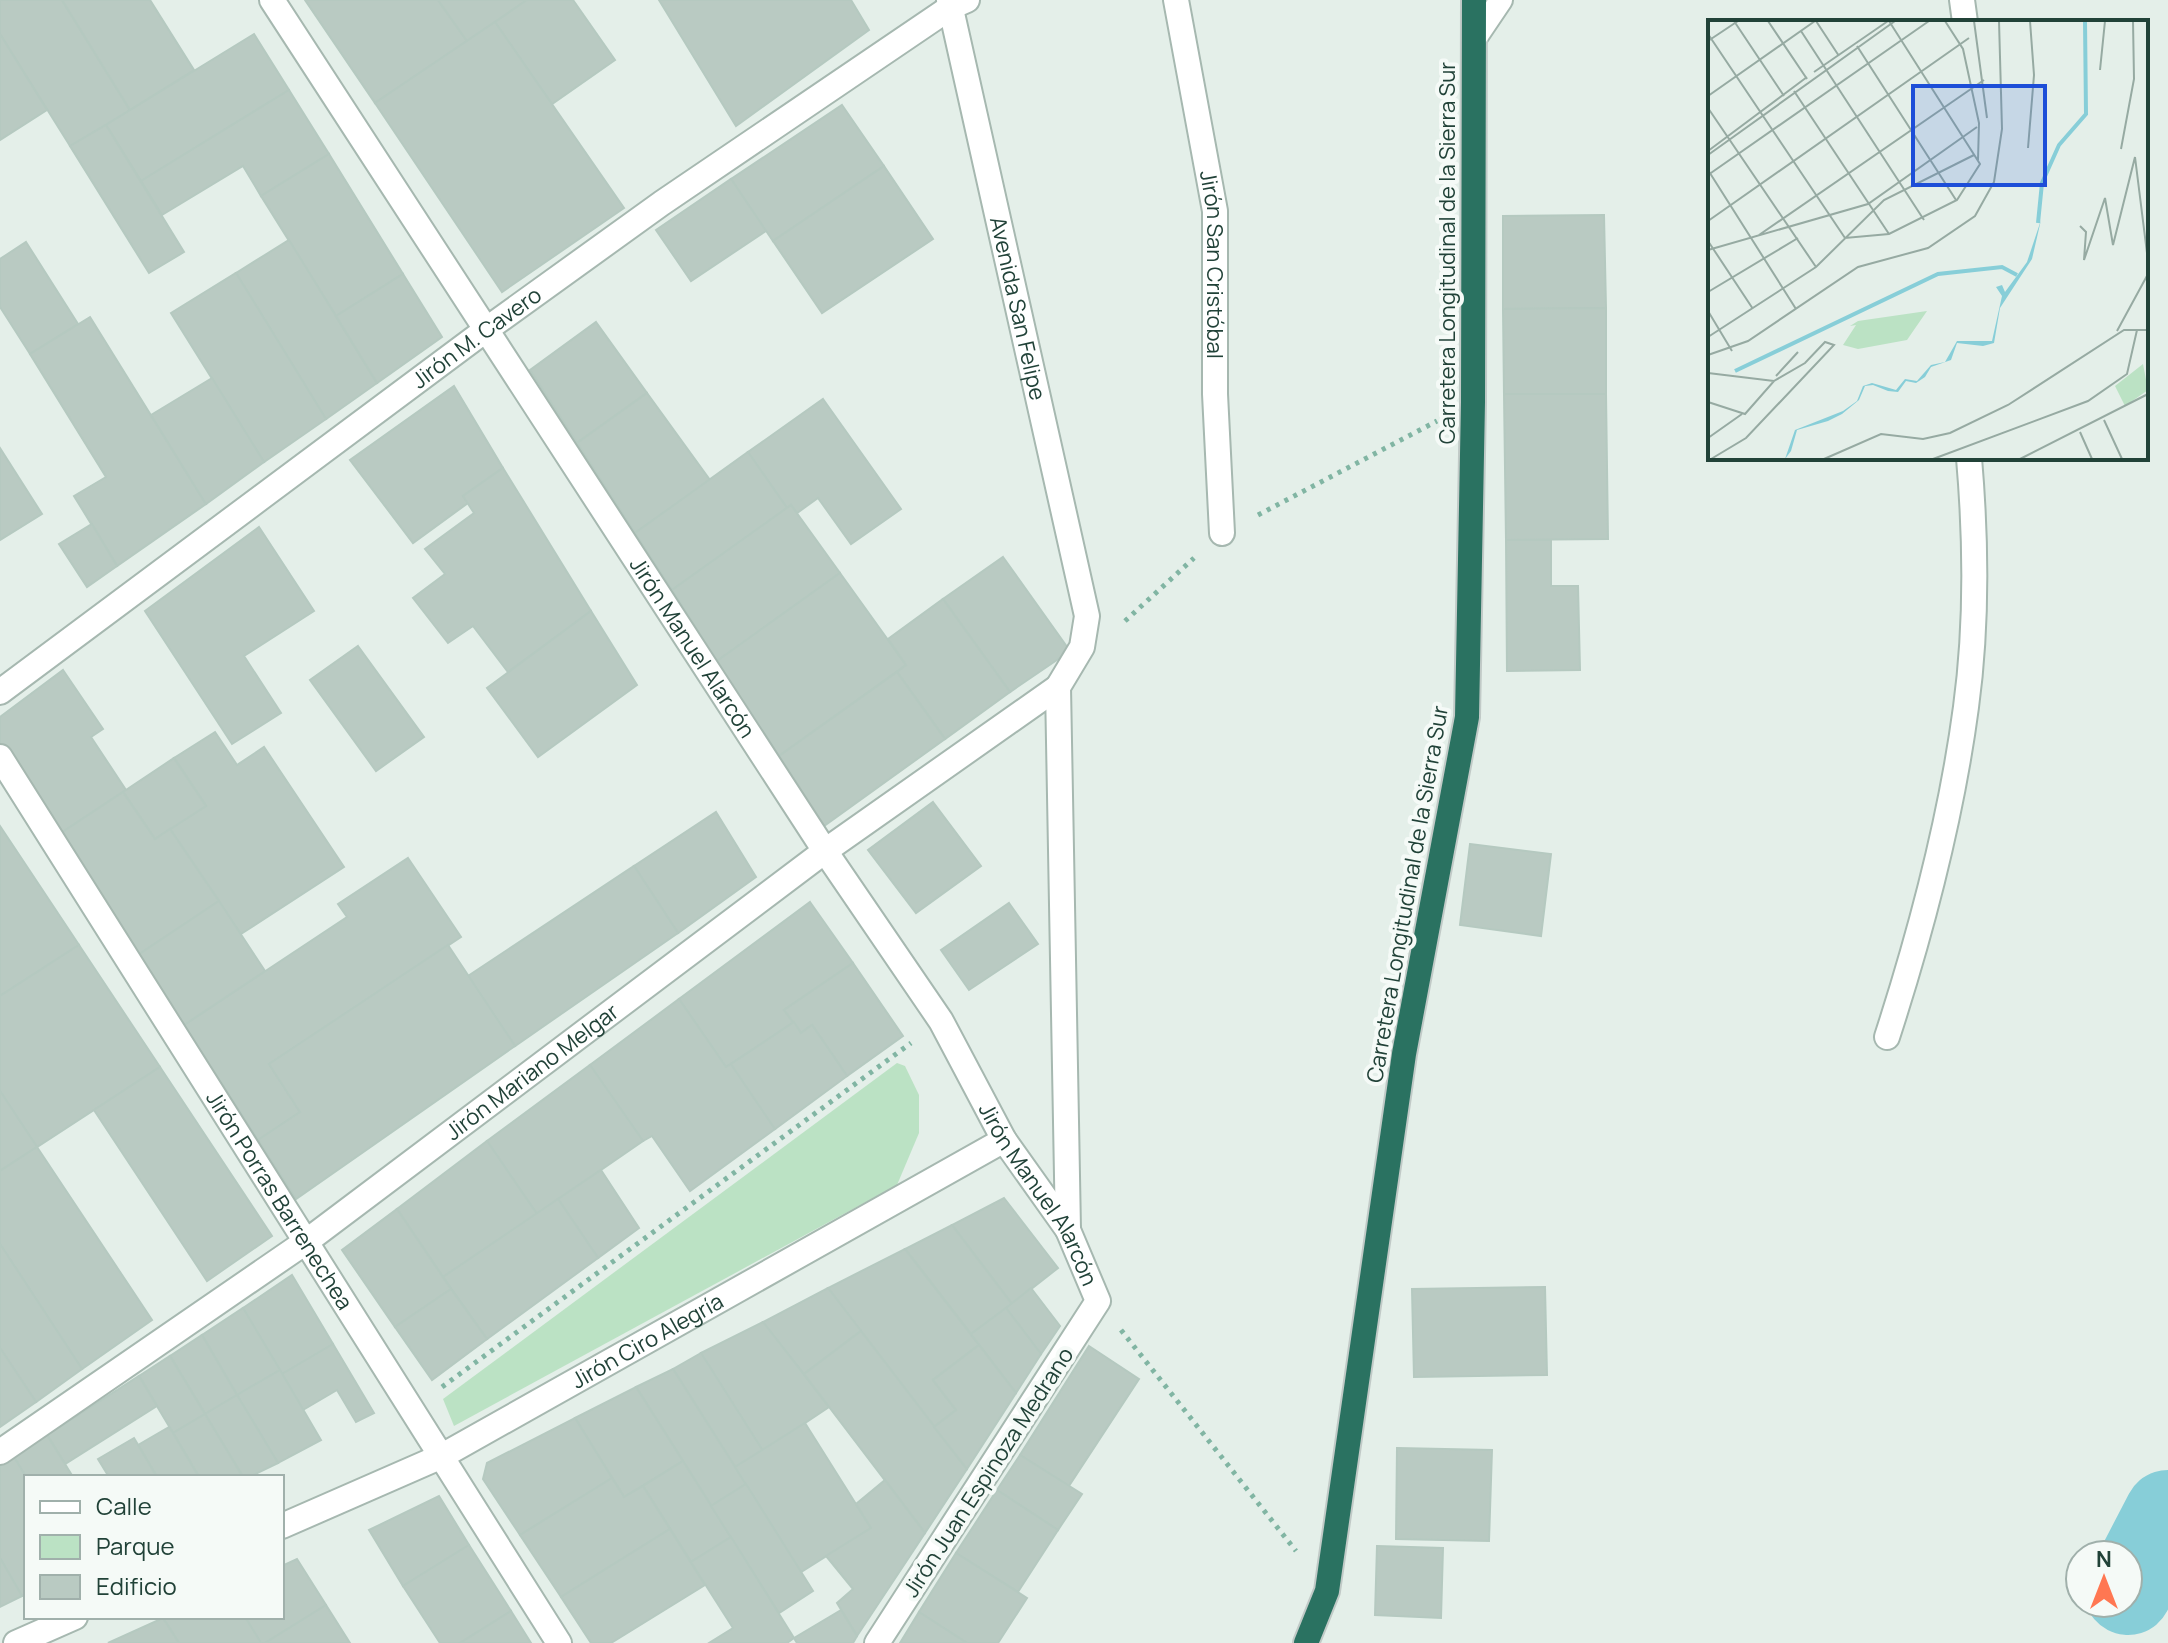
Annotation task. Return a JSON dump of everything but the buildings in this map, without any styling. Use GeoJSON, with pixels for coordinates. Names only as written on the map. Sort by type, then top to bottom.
{"type":"FeatureCollection","features":[{"type":"Feature","properties":{"kind":"highway","name":"Carretera Longitudinal de la Sierra Sur"},"geometry":{"type":"LineString","coordinates":[[1306,1643],[1327,1591],[1404,1054],[1467,717],[1474,386],[1474,0]]}},
{"type":"Feature","properties":{"kind":"street","name":"Jirón Manuel Alarcón"},"geometry":{"type":"LineString","coordinates":[[272,0],[825,851],[941,1021],[1004,1140],[1068,1230],[1098,1301]]}},
{"type":"Feature","properties":{"kind":"street","name":"Jirón San Cristóbal"},"geometry":{"type":"LineString","coordinates":[[1176,0],[1215,211],[1215,394],[1222,533]]}},
{"type":"Feature","properties":{"kind":"street"},"geometry":{"type":"LineString","coordinates":[[1962,0],[1965,20]]}},
{"type":"Feature","properties":{"kind":"street","name":"Jirón M. Cavero"},"geometry":{"type":"LineString","coordinates":[[0,692],[487,329],[662,203],[956,2]]}},
{"type":"Feature","properties":{"kind":"street","name":"Avenida San Felipe"},"geometry":{"type":"LineString","coordinates":[[956,2],[1087,616],[1082,647],[1058,687]]}},
{"type":"Feature","properties":{"kind":"street"},"geometry":{"type":"LineString","coordinates":[[1887,1037],[1936,871],[1967,704],[1973,549],[1969,460]]}},
{"type":"Feature","properties":{"kind":"street"},"geometry":{"type":"LineString","coordinates":[[1058,687],[1068,1230]]}},
{"type":"Feature","properties":{"kind":"street","name":"Jirón Mariano Melgar"},"geometry":{"type":"LineString","coordinates":[[0,1452],[307,1241],[825,851],[1058,687]]}},
{"type":"Feature","properties":{"kind":"street","name":"Jirón Porras Barrenechea"},"geometry":{"type":"LineString","coordinates":[[0,757],[559,1643]]}},
{"type":"Feature","properties":{"kind":"street","name":"Jirón Ciro Alegría"},"geometry":{"type":"LineString","coordinates":[[284,1525],[442,1456],[1004,1140]]}},
{"type":"Feature","properties":{"kind":"street","name":"Jirón Juan Espinoza Medrano"},"geometry":{"type":"LineString","coordinates":[[877,1643],[1098,1301]]}},
{"type":"Feature","properties":{"kind":"street"},"geometry":{"type":"LineString","coordinates":[[16,1643],[70,1619]]}},
{"type":"Feature","properties":{"kind":"lane"},"geometry":{"type":"LineString","coordinates":[[1474,40],[1501,0]]}},
{"type":"Feature","properties":{"kind":"path"},"geometry":{"type":"LineString","coordinates":[[412,1409],[941,1021]]}},
{"type":"Feature","properties":{"kind":"path"},"geometry":{"type":"LineString","coordinates":[[1098,1301],[1327,1591]]}},
{"type":"Feature","properties":{"kind":"green space"},"geometry":{"type":"Polygon","coordinates":[[[897,1063],[905,1066],[919,1095],[919,1133],[897,1185],[454,1426],[443,1399],[897,1063]]]}},
{"type":"Feature","properties":{"kind":"waterway"},"geometry":{"type":"LineString","coordinates":[[2144,1560],[2168,1514]]}}]}
